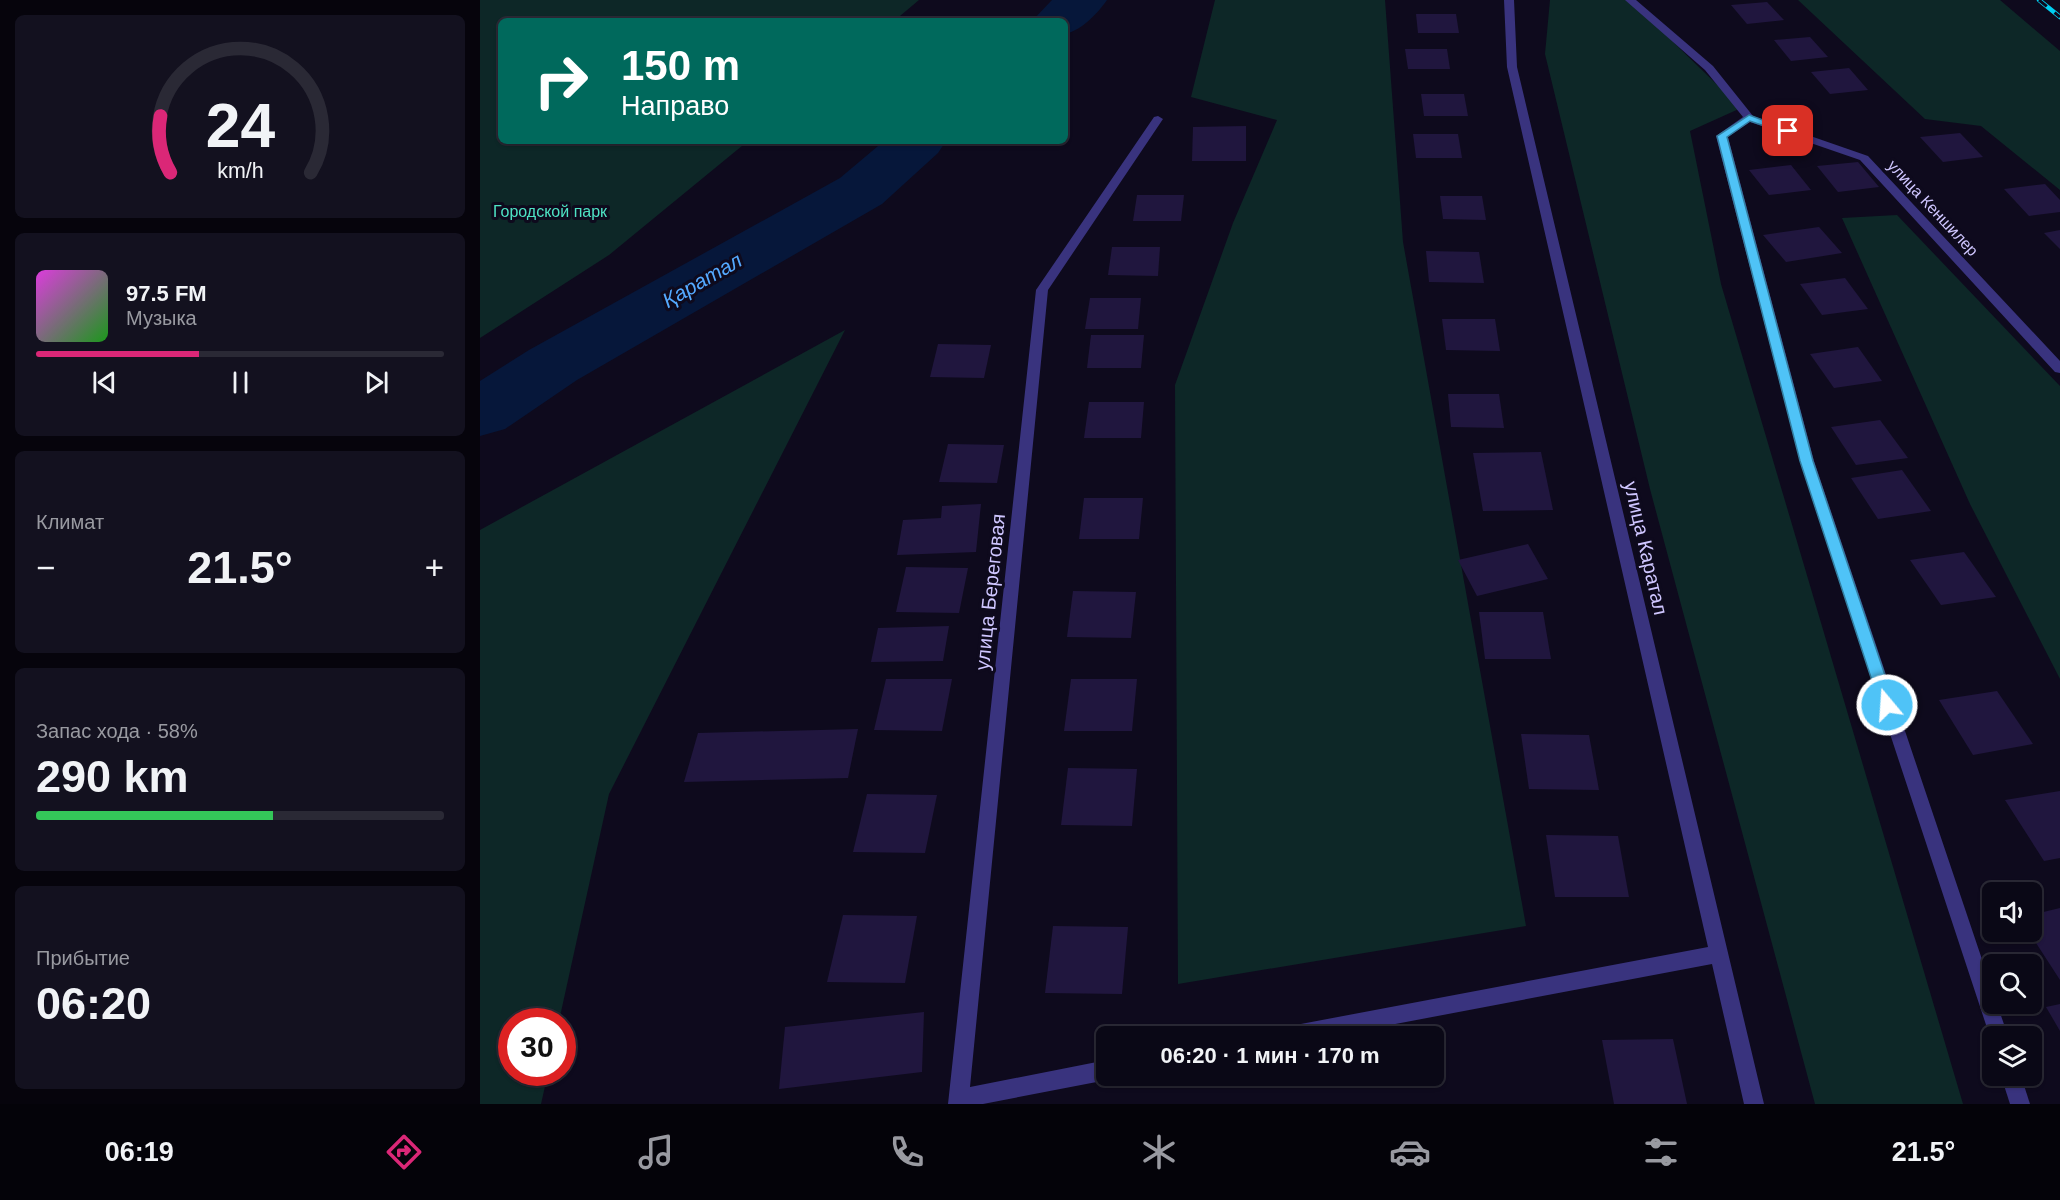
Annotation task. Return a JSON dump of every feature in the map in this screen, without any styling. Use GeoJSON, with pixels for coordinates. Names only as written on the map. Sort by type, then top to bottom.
{"type":"FeatureCollection","features":[{"type":"Feature","properties":{"kind":"street","name":"улица Каратал"},"geometry":{"type":"LineString","coordinates":[[1509,0],[1512,67],[1754,1104]]}},
{"type":"Feature","properties":{"kind":"street"},"geometry":{"type":"LineString","coordinates":[[1630,0],[1709,68],[1749,118],[1722,136],[1807,461],[1995,1026]]}},
{"type":"Feature","properties":{"kind":"street","name":"улица Кеншилер"},"geometry":{"type":"LineString","coordinates":[[1749,118],[1864,158],[2060,369]]}},
{"type":"Feature","properties":{"kind":"street","name":"улица Береговая"},"geometry":{"type":"LineString","coordinates":[[958,1101],[1042,290],[1158,119]]}},
{"type":"Feature","properties":{"kind":"street"},"geometry":{"type":"LineString","coordinates":[[1338,1026],[1719,954]]}},
{"type":"Feature","properties":{"kind":"street"},"geometry":{"type":"LineString","coordinates":[[958,1101],[1096,1072]]}},
{"type":"Feature","properties":{"kind":"street"},"geometry":{"type":"LineString","coordinates":[[2014,1086],[2020,1104]]}},
{"type":"Feature","properties":{"kind":"green space","name":"Городской парк"},"geometry":{"type":"Polygon","coordinates":[[[480,0],[919,0],[898,18],[498,18],[498,144],[744,144],[609,255],[480,338],[480,0]]]}},
{"type":"Feature","properties":{"kind":"green space"},"geometry":{"type":"Polygon","coordinates":[[[1215,0],[1385,0],[1403,242],[1526,926],[1178,984],[1175,385],[1233,223],[1277,120],[1191,97],[1215,0]]]}},
{"type":"Feature","properties":{"kind":"green space"},"geometry":{"type":"Polygon","coordinates":[[[1550,0],[1630,0],[1741,108],[1690,131],[1721,284],[1963,1104],[1815,1104],[1650,489],[1545,54],[1550,0]]]}},
{"type":"Feature","properties":{"kind":"green space"},"geometry":{"type":"Polygon","coordinates":[[[1798,0],[2000,0],[2060,51],[2060,190],[1981,126],[1925,119],[1798,0]]]}},
{"type":"Feature","properties":{"kind":"green space"},"geometry":{"type":"Polygon","coordinates":[[[1897,215],[2060,386],[2060,679],[1970,504],[1842,218],[1897,215]]]}},
{"type":"Feature","properties":{"kind":"green space"},"geometry":{"type":"Polygon","coordinates":[[[845,330],[609,794],[562,1008],[498,1008],[498,1086],[545,1086],[541,1104],[480,1104],[480,530],[845,330]]]}},
{"type":"Feature","properties":{"kind":"building"},"geometry":{"type":"Polygon","coordinates":[[[1767,2],[1784,20],[1747,24],[1731,5],[1767,2]]]}},
{"type":"Feature","properties":{"kind":"building"},"geometry":{"type":"Polygon","coordinates":[[[1416,14],[1456,14],[1459,33],[1418,33],[1416,14]]]}},
{"type":"Feature","properties":{"kind":"building"},"geometry":{"type":"Polygon","coordinates":[[[1810,37],[1828,57],[1791,61],[1774,40],[1810,37]]]}},
{"type":"Feature","properties":{"kind":"building"},"geometry":{"type":"Polygon","coordinates":[[[1405,49],[1447,49],[1450,69],[1408,69],[1405,49]]]}},
{"type":"Feature","properties":{"kind":"building"},"geometry":{"type":"Polygon","coordinates":[[[1849,68],[1868,90],[1830,94],[1811,72],[1849,68]]]}},
{"type":"Feature","properties":{"kind":"building"},"geometry":{"type":"Polygon","coordinates":[[[1421,94],[1464,94],[1468,116],[1424,116],[1421,94]]]}},
{"type":"Feature","properties":{"kind":"building"},"geometry":{"type":"Polygon","coordinates":[[[1246,126],[1246,161],[1192,161],[1193,127],[1246,126]]]}},
{"type":"Feature","properties":{"kind":"building"},"geometry":{"type":"Polygon","coordinates":[[[1960,133],[1983,157],[1943,162],[1920,137],[1960,133]]]}},
{"type":"Feature","properties":{"kind":"building"},"geometry":{"type":"Polygon","coordinates":[[[1413,134],[1458,134],[1462,158],[1416,158],[1413,134]]]}},
{"type":"Feature","properties":{"kind":"building"},"geometry":{"type":"Polygon","coordinates":[[[1858,162],[1879,187],[1838,192],[1817,166],[1858,162]]]}},
{"type":"Feature","properties":{"kind":"building"},"geometry":{"type":"Polygon","coordinates":[[[1791,165],[1811,190],[1769,195],[1749,170],[1791,165]]]}},
{"type":"Feature","properties":{"kind":"building"},"geometry":{"type":"Polygon","coordinates":[[[2045,184],[2060,200],[2060,212],[2029,216],[2004,189],[2045,184]]]}},
{"type":"Feature","properties":{"kind":"building"},"geometry":{"type":"Polygon","coordinates":[[[1137,195],[1184,195],[1181,221],[1133,221],[1137,195]]]}},
{"type":"Feature","properties":{"kind":"building"},"geometry":{"type":"Polygon","coordinates":[[[1440,196],[1482,196],[1486,220],[1443,219],[1440,196]]]}},
{"type":"Feature","properties":{"kind":"building"},"geometry":{"type":"Polygon","coordinates":[[[1819,227],[1842,253],[1786,262],[1763,235],[1819,227]]]}},
{"type":"Feature","properties":{"kind":"building"},"geometry":{"type":"Polygon","coordinates":[[[2060,230],[2060,249],[2044,233],[2060,230]]]}},
{"type":"Feature","properties":{"kind":"building"},"geometry":{"type":"Polygon","coordinates":[[[1112,247],[1160,247],[1158,276],[1108,275],[1112,247]]]}},
{"type":"Feature","properties":{"kind":"building"},"geometry":{"type":"Polygon","coordinates":[[[1426,251],[1479,252],[1484,283],[1429,282],[1426,251]]]}},
{"type":"Feature","properties":{"kind":"building"},"geometry":{"type":"Polygon","coordinates":[[[1845,278],[1868,309],[1822,315],[1800,284],[1845,278]]]}},
{"type":"Feature","properties":{"kind":"building"},"geometry":{"type":"Polygon","coordinates":[[[1090,298],[1141,298],[1138,329],[1085,329],[1090,298]]]}},
{"type":"Feature","properties":{"kind":"building"},"geometry":{"type":"Polygon","coordinates":[[[1442,319],[1495,319],[1500,351],[1446,350],[1442,319]]]}},
{"type":"Feature","properties":{"kind":"building"},"geometry":{"type":"Polygon","coordinates":[[[1091,335],[1144,335],[1141,368],[1087,368],[1091,335]]]}},
{"type":"Feature","properties":{"kind":"building"},"geometry":{"type":"Polygon","coordinates":[[[938,344],[991,345],[984,378],[930,377],[938,344]]]}},
{"type":"Feature","properties":{"kind":"building"},"geometry":{"type":"Polygon","coordinates":[[[1858,347],[1882,381],[1834,388],[1810,354],[1858,347]]]}},
{"type":"Feature","properties":{"kind":"building"},"geometry":{"type":"Polygon","coordinates":[[[1448,394],[1499,394],[1504,428],[1451,427],[1448,394]]]}},
{"type":"Feature","properties":{"kind":"building"},"geometry":{"type":"Polygon","coordinates":[[[1089,402],[1144,402],[1141,438],[1084,438],[1089,402]]]}},
{"type":"Feature","properties":{"kind":"building"},"geometry":{"type":"Polygon","coordinates":[[[1880,420],[1908,458],[1856,465],[1831,427],[1880,420]]]}},
{"type":"Feature","properties":{"kind":"building"},"geometry":{"type":"Polygon","coordinates":[[[948,444],[1004,445],[997,483],[939,482],[948,444]]]}},
{"type":"Feature","properties":{"kind":"building"},"geometry":{"type":"Polygon","coordinates":[[[1541,452],[1553,510],[1483,511],[1473,453],[1541,452]]]}},
{"type":"Feature","properties":{"kind":"building"},"geometry":{"type":"Polygon","coordinates":[[[1902,470],[1931,511],[1878,519],[1851,478],[1902,470]]]}},
{"type":"Feature","properties":{"kind":"building"},"geometry":{"type":"Polygon","coordinates":[[[1084,498],[1143,498],[1139,539],[1079,539],[1084,498]]]}},
{"type":"Feature","properties":{"kind":"building"},"geometry":{"type":"Polygon","coordinates":[[[981,504],[976,552],[897,555],[903,520],[941,518],[942,506],[981,504]]]}},
{"type":"Feature","properties":{"kind":"building"},"geometry":{"type":"Polygon","coordinates":[[[1528,544],[1548,579],[1477,596],[1458,560],[1528,544]]]}},
{"type":"Feature","properties":{"kind":"building"},"geometry":{"type":"Polygon","coordinates":[[[1964,552],[1996,597],[1941,605],[1910,560],[1964,552]]]}},
{"type":"Feature","properties":{"kind":"building"},"geometry":{"type":"Polygon","coordinates":[[[906,567],[968,568],[959,613],[896,612],[906,567]]]}},
{"type":"Feature","properties":{"kind":"building"},"geometry":{"type":"Polygon","coordinates":[[[1073,591],[1136,592],[1131,638],[1067,637],[1073,591]]]}},
{"type":"Feature","properties":{"kind":"building"},"geometry":{"type":"Polygon","coordinates":[[[1479,612],[1543,612],[1551,659],[1485,659],[1479,612]]]}},
{"type":"Feature","properties":{"kind":"building"},"geometry":{"type":"Polygon","coordinates":[[[949,626],[943,661],[871,662],[878,628],[949,626]]]}},
{"type":"Feature","properties":{"kind":"building"},"geometry":{"type":"Polygon","coordinates":[[[886,679],[952,679],[942,731],[874,730],[886,679]]]}},
{"type":"Feature","properties":{"kind":"building"},"geometry":{"type":"Polygon","coordinates":[[[1071,679],[1137,679],[1132,731],[1064,731],[1071,679]]]}},
{"type":"Feature","properties":{"kind":"building"},"geometry":{"type":"Polygon","coordinates":[[[1997,691],[2033,744],[1973,755],[1939,700],[1997,691]]]}},
{"type":"Feature","properties":{"kind":"building"},"geometry":{"type":"Polygon","coordinates":[[[858,729],[848,778],[684,782],[698,733],[858,729]]]}},
{"type":"Feature","properties":{"kind":"building"},"geometry":{"type":"Polygon","coordinates":[[[1521,734],[1589,735],[1599,790],[1529,789],[1521,734]]]}},
{"type":"Feature","properties":{"kind":"building"},"geometry":{"type":"Polygon","coordinates":[[[1068,768],[1137,769],[1132,826],[1061,825],[1068,768]]]}},
{"type":"Feature","properties":{"kind":"building"},"geometry":{"type":"Polygon","coordinates":[[[2060,791],[2060,858],[2044,861],[2005,800],[2060,791]]]}},
{"type":"Feature","properties":{"kind":"building"},"geometry":{"type":"Polygon","coordinates":[[[867,794],[937,795],[925,853],[853,852],[867,794]]]}},
{"type":"Feature","properties":{"kind":"building"},"geometry":{"type":"Polygon","coordinates":[[[1546,835],[1618,836],[1629,897],[1555,897],[1546,835]]]}},
{"type":"Feature","properties":{"kind":"building"},"geometry":{"type":"Polygon","coordinates":[[[2060,908],[2060,980],[2035,942],[2042,942],[2042,912],[2060,908]]]}},
{"type":"Feature","properties":{"kind":"building"},"geometry":{"type":"Polygon","coordinates":[[[843,915],[917,916],[905,983],[827,982],[843,915]]]}},
{"type":"Feature","properties":{"kind":"building"},"geometry":{"type":"Polygon","coordinates":[[[1053,926],[1128,927],[1122,994],[1045,993],[1053,926]]]}},
{"type":"Feature","properties":{"kind":"building"},"geometry":{"type":"Polygon","coordinates":[[[2060,1004],[2060,1031],[2046,1007],[2060,1004]]]}},
{"type":"Feature","properties":{"kind":"building"},"geometry":{"type":"Polygon","coordinates":[[[924,1012],[922,1072],[779,1089],[785,1027],[924,1012]]]}},
{"type":"Feature","properties":{"kind":"building"},"geometry":{"type":"Polygon","coordinates":[[[1673,1039],[1687,1104],[1614,1104],[1602,1040],[1673,1039]]]}},
{"type":"Feature","properties":{"kind":"waterway","name":"Қаратал"},"geometry":{"type":"LineString","coordinates":[[1061,18],[1082,0]]}},
{"type":"Feature","properties":{"kind":"waterway","name":"Қаратал"},"geometry":{"type":"LineString","coordinates":[[480,413],[553,365],[861,191],[915,144]]}},
{"type":"Feature","properties":{"kind":"railway"},"geometry":{"type":"LineString","coordinates":[[2039,0],[2060,17]]}},
{"type":"Feature","properties":{"kind":"route"},"geometry":{"type":"LineString","coordinates":[[1788,131],[1749,118],[1722,136],[1807,461],[1887,705]]}}]}
